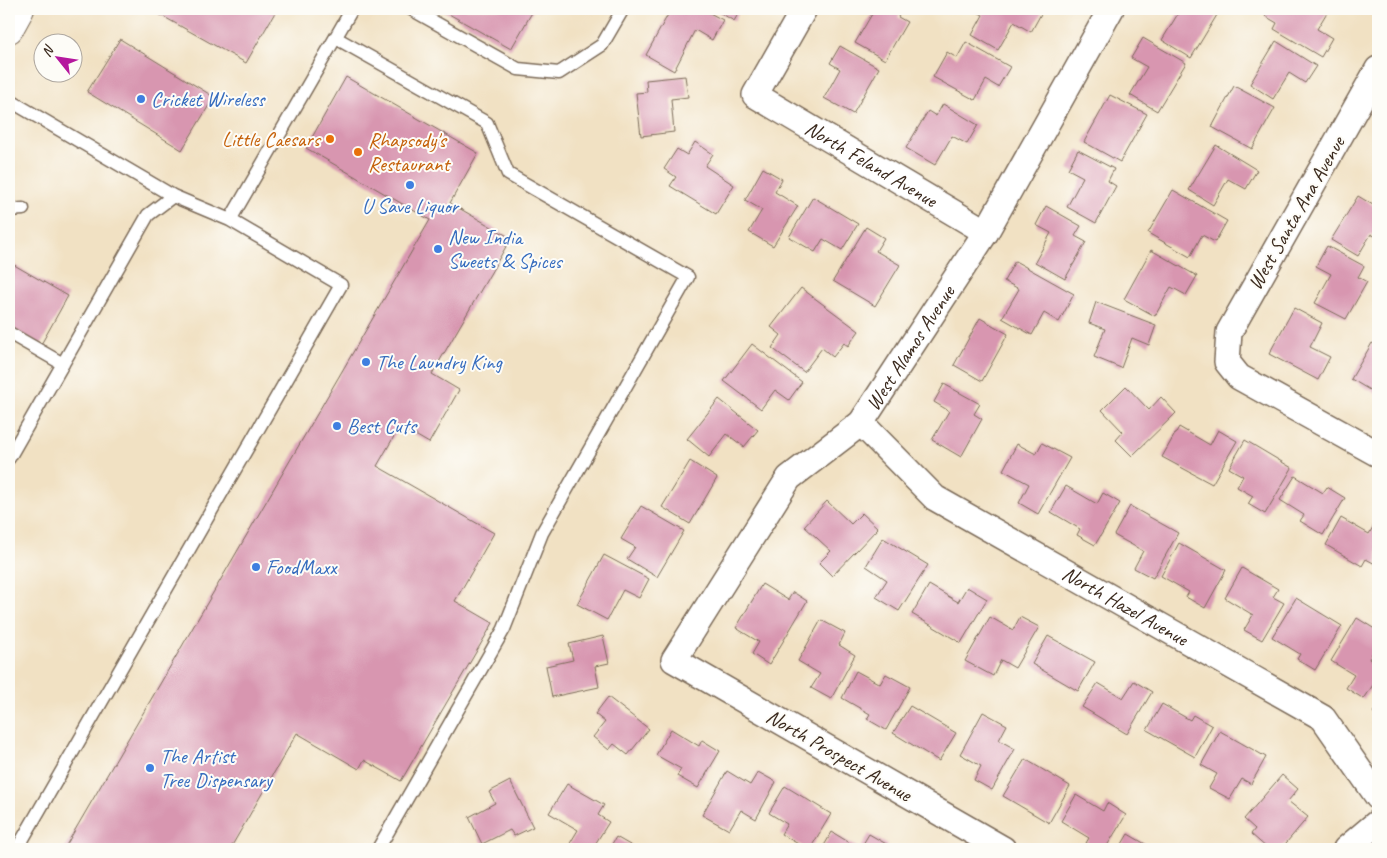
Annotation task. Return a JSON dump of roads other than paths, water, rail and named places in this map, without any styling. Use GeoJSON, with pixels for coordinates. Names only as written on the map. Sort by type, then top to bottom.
{"type":"FeatureCollection","features":[{"type":"Feature","properties":{"kind":"main road"},"geometry":{"type":"LineString","coordinates":[[9,29],[20,9]]}},
{"type":"Feature","properties":{"kind":"street","name":"North Feland Avenue"},"geometry":{"type":"LineString","coordinates":[[804,9],[755,96],[986,232]]}},
{"type":"Feature","properties":{"kind":"street","name":"West Alamos Avenue"},"geometry":{"type":"LineString","coordinates":[[674,660],[789,478],[861,423],[986,232],[1111,9]]}},
{"type":"Feature","properties":{"kind":"street","name":"West Santa Ana Avenue"},"geometry":{"type":"LineString","coordinates":[[1378,68],[1229,332],[1227,362],[1239,377],[1378,454]]}},
{"type":"Feature","properties":{"kind":"street","name":"North Hazel Avenue"},"geometry":{"type":"LineString","coordinates":[[861,423],[935,498],[1324,718],[1378,797]]}},
{"type":"Feature","properties":{"kind":"street","name":"North Prospect Avenue"},"geometry":{"type":"LineString","coordinates":[[674,660],[1003,849]]}},
{"type":"Feature","properties":{"kind":"street"},"geometry":{"type":"LineString","coordinates":[[1346,849],[1378,822]]}},
{"type":"Feature","properties":{"kind":"lane"},"geometry":{"type":"LineString","coordinates":[[230,220],[352,9]]}},
{"type":"Feature","properties":{"kind":"lane"},"geometry":{"type":"LineString","coordinates":[[411,9],[518,69],[559,73],[602,45],[623,9]]}},
{"type":"Feature","properties":{"kind":"lane"},"geometry":{"type":"LineString","coordinates":[[336,38],[487,123],[508,174],[688,277],[542,533],[504,630],[378,849]]}},
{"type":"Feature","properties":{"kind":"lane"},"geometry":{"type":"LineString","coordinates":[[9,100],[173,196],[230,220],[341,285],[16,849]]}},
{"type":"Feature","properties":{"kind":"lane"},"geometry":{"type":"LineString","coordinates":[[9,458],[148,215],[173,196]]}},
{"type":"Feature","properties":{"kind":"lane"},"geometry":{"type":"LineString","coordinates":[[9,210],[23,209]]}},
{"type":"Feature","properties":{"kind":"lane"},"geometry":{"type":"LineString","coordinates":[[9,333],[63,364]]}},
{"type":"Feature","properties":{"kind":"place","name":"Cricket Wireless"},"geometry":{"type":"Point","coordinates":[141,99]}},
{"type":"Feature","properties":{"kind":"place","name":"Little Caesars"},"geometry":{"type":"Point","coordinates":[330,139]}},
{"type":"Feature","properties":{"kind":"place","name":"Rhapsody's Restaurant"},"geometry":{"type":"Point","coordinates":[358,152]}},
{"type":"Feature","properties":{"kind":"place","name":"U Save Liquor"},"geometry":{"type":"Point","coordinates":[410,185]}},
{"type":"Feature","properties":{"kind":"place","name":"New India Sweets & Spices"},"geometry":{"type":"Point","coordinates":[438,249]}},
{"type":"Feature","properties":{"kind":"place","name":"The Laundry King"},"geometry":{"type":"Point","coordinates":[366,362]}},
{"type":"Feature","properties":{"kind":"place","name":"Best Cuts"},"geometry":{"type":"Point","coordinates":[337,426]}},
{"type":"Feature","properties":{"kind":"place","name":"FoodMaxx"},"geometry":{"type":"Point","coordinates":[256,567]}},
{"type":"Feature","properties":{"kind":"place","name":"The Artist Tree Dispensary"},"geometry":{"type":"Point","coordinates":[150,768]}}]}
